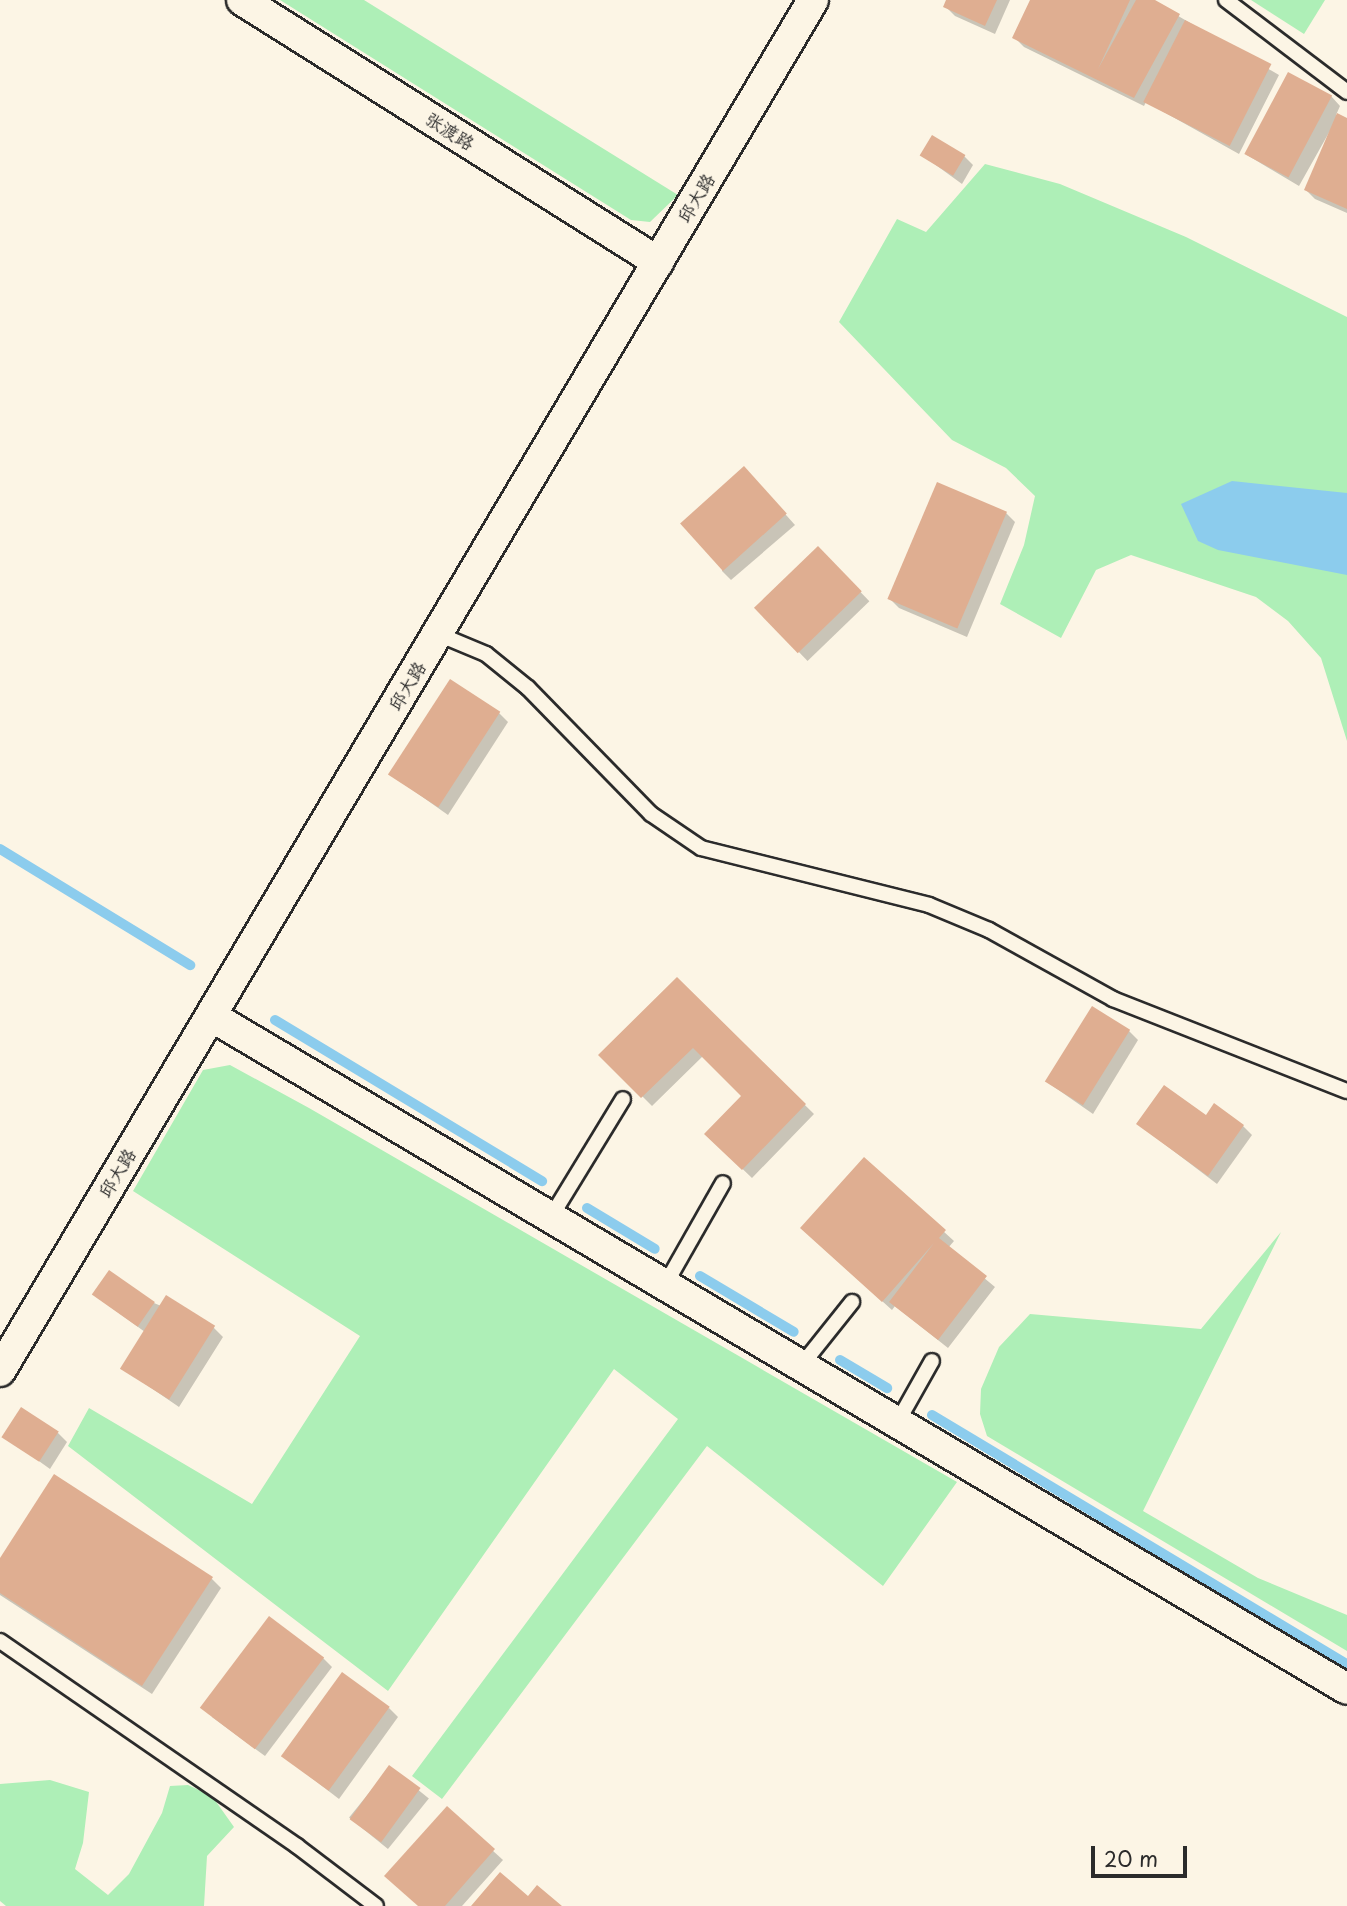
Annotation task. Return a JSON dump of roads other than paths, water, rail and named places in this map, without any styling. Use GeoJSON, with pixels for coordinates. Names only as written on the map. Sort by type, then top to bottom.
{"type":"FeatureCollection","features":[{"type":"Feature","properties":{"kind":"street","name":"张渡路"},"geometry":{"type":"LineString","coordinates":[[242,0],[657,262]]}},
{"type":"Feature","properties":{"kind":"street","name":"邱大路"},"geometry":{"type":"LineString","coordinates":[[0,1371],[813,0]]}},
{"type":"Feature","properties":{"kind":"street"},"geometry":{"type":"LineString","coordinates":[[211,1016],[1347,1689]]}},
{"type":"Feature","properties":{"kind":"lane"},"geometry":{"type":"LineString","coordinates":[[1226,0],[1347,92]]}},
{"type":"Feature","properties":{"kind":"lane"},"geometry":{"type":"LineString","coordinates":[[438,634],[486,654],[528,688],[651,814],[701,848],[929,905],[989,930],[1113,999],[1347,1091]]}},
{"type":"Feature","properties":{"kind":"lane"},"geometry":{"type":"LineString","coordinates":[[551,1217],[623,1100]]}},
{"type":"Feature","properties":{"kind":"lane"},"geometry":{"type":"LineString","coordinates":[[665,1285],[723,1182]]}},
{"type":"Feature","properties":{"kind":"lane"},"geometry":{"type":"LineString","coordinates":[[801,1366],[852,1302]]}},
{"type":"Feature","properties":{"kind":"lane"},"geometry":{"type":"LineString","coordinates":[[897,1423],[932,1361]]}},
{"type":"Feature","properties":{"kind":"lane"},"geometry":{"type":"LineString","coordinates":[[0,1641],[376,1906]]}},
{"type":"Feature","properties":{"kind":"water"},"geometry":{"type":"Polygon","coordinates":[[[1232,481],[1347,493],[1347,575],[1218,550],[1198,541],[1181,504],[1232,481]]]}},
{"type":"Feature","properties":{"kind":"waterway"},"geometry":{"type":"LineString","coordinates":[[0,849],[190,965]]}},
{"type":"Feature","properties":{"kind":"waterway"},"geometry":{"type":"LineString","coordinates":[[275,1020],[542,1181]]}},
{"type":"Feature","properties":{"kind":"waterway"},"geometry":{"type":"LineString","coordinates":[[587,1208],[655,1249]]}},
{"type":"Feature","properties":{"kind":"waterway"},"geometry":{"type":"LineString","coordinates":[[700,1276],[794,1332]]}},
{"type":"Feature","properties":{"kind":"waterway"},"geometry":{"type":"LineString","coordinates":[[840,1360],[887,1388]]}},
{"type":"Feature","properties":{"kind":"waterway"},"geometry":{"type":"LineString","coordinates":[[932,1415],[1347,1664]]}}]}
